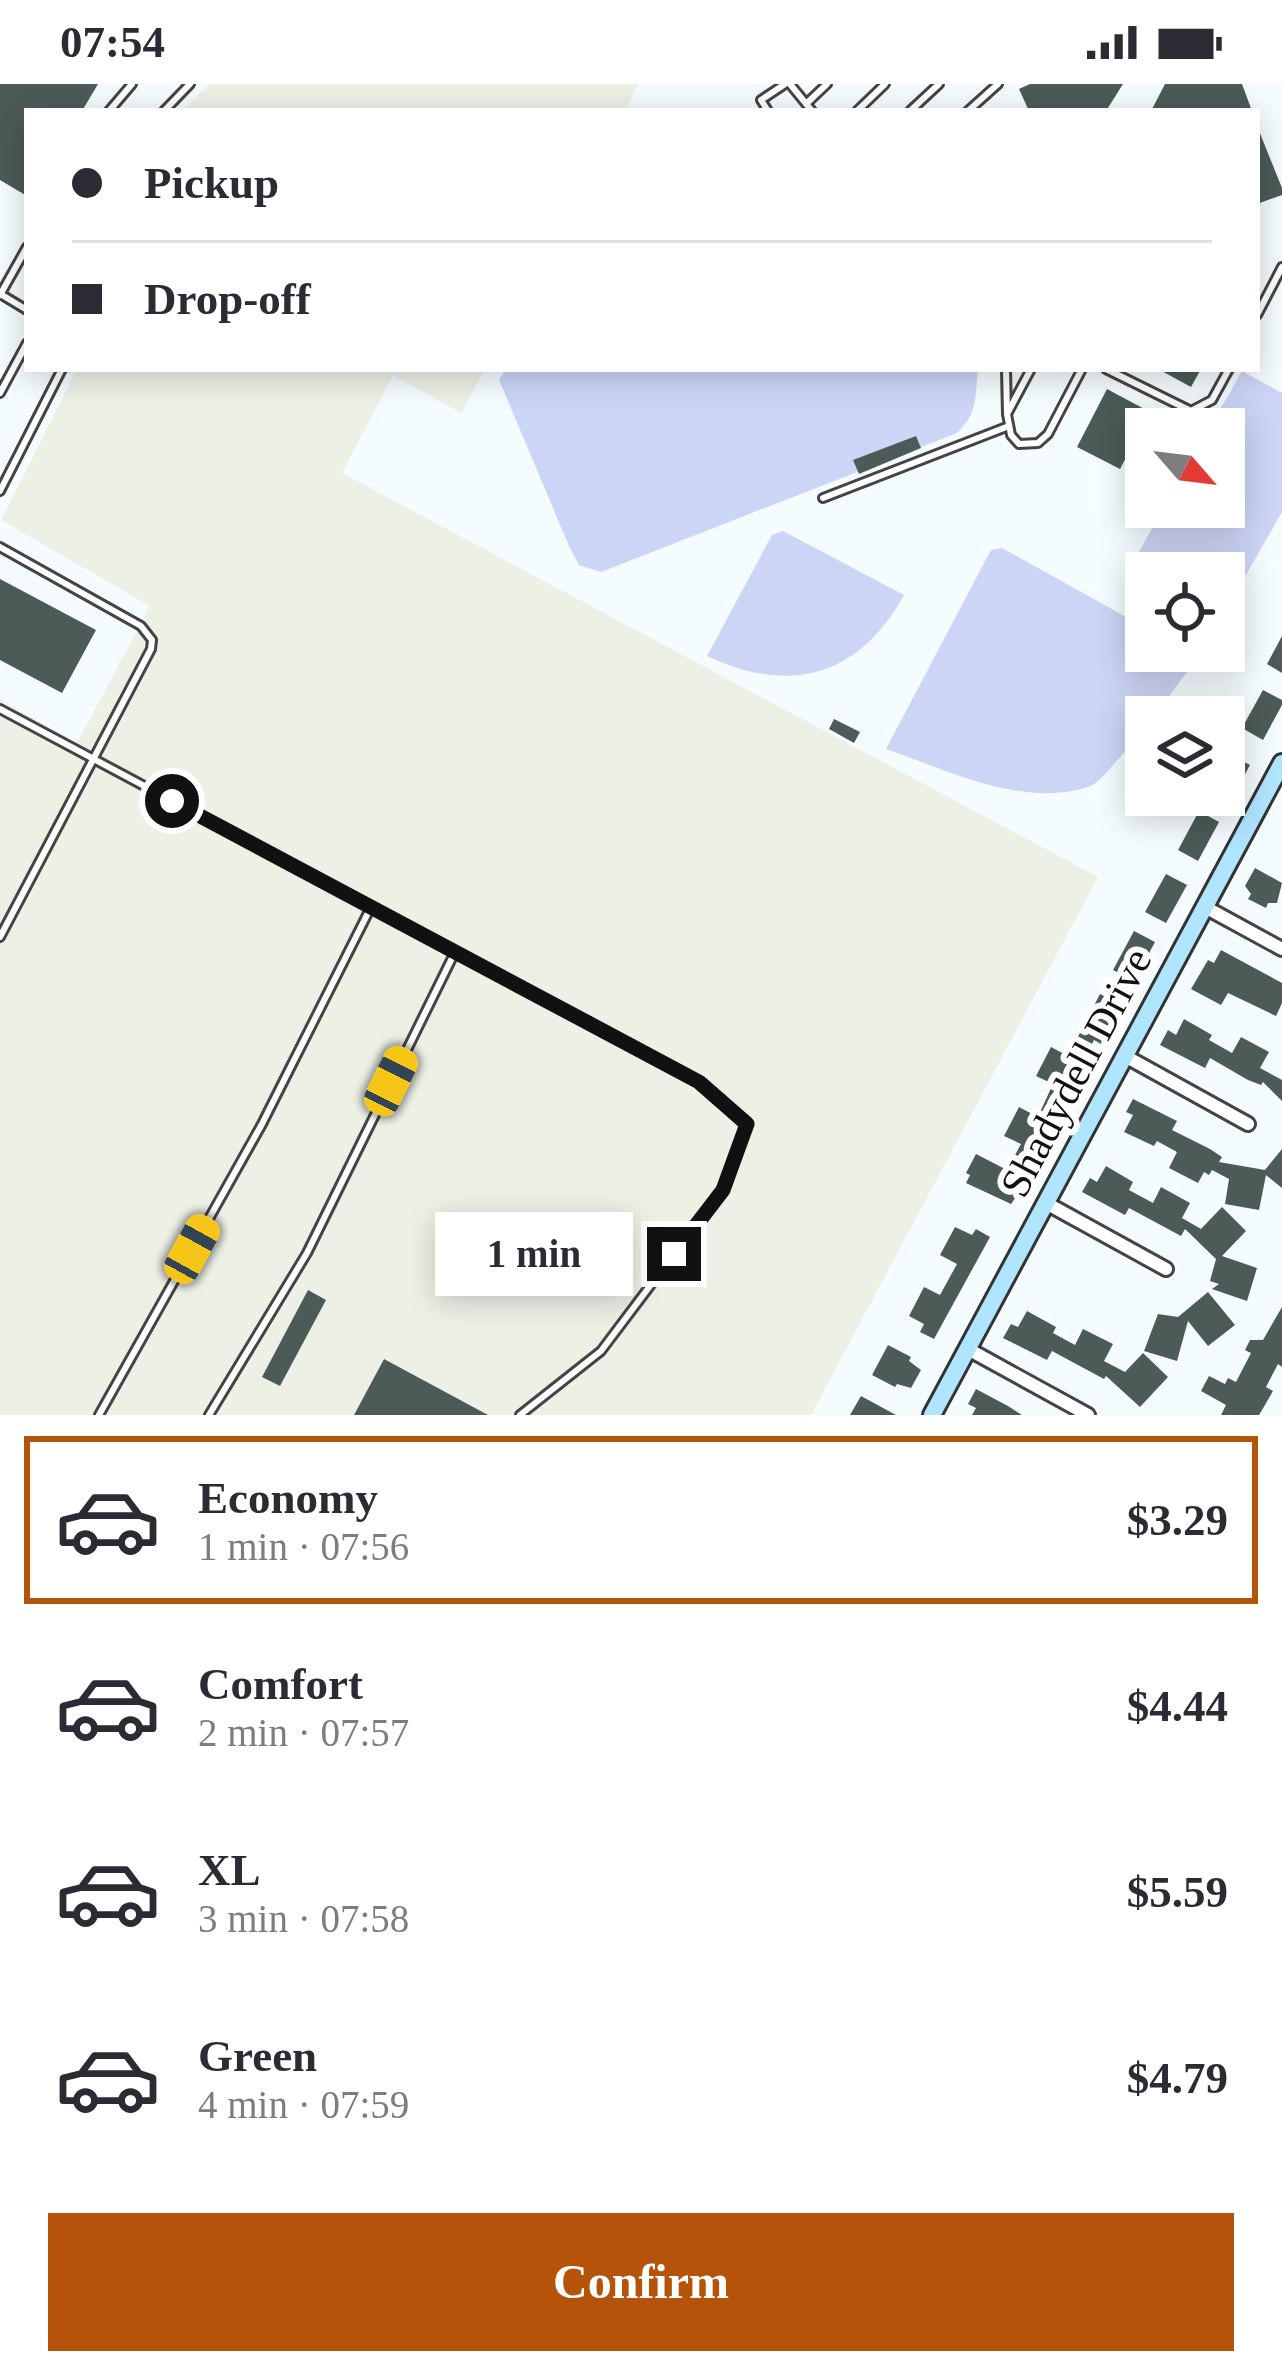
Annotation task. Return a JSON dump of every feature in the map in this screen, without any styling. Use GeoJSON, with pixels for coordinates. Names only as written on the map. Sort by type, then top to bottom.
{"type":"FeatureCollection","features":[{"type":"Feature","properties":{"kind":"street","name":"Shadydell Drive"},"geometry":{"type":"LineString","coordinates":[[932,1415],[1282,763]]}},
{"type":"Feature","properties":{"kind":"street"},"geometry":{"type":"LineString","coordinates":[[1205,907],[1282,949]]}},
{"type":"Feature","properties":{"kind":"street"},"geometry":{"type":"LineString","coordinates":[[1125,1056],[1248,1124]]}},
{"type":"Feature","properties":{"kind":"street"},"geometry":{"type":"LineString","coordinates":[[1046,1203],[1166,1269]]}},
{"type":"Feature","properties":{"kind":"street"},"geometry":{"type":"LineString","coordinates":[[968,1349],[1088,1415]]}},
{"type":"Feature","properties":{"kind":"lane"},"geometry":{"type":"LineString","coordinates":[[112,108],[132,84]]}},
{"type":"Feature","properties":{"kind":"lane"},"geometry":{"type":"LineString","coordinates":[[167,108],[190,84]]}},
{"type":"Feature","properties":{"kind":"lane"},"geometry":{"type":"LineString","coordinates":[[766,108],[761,100],[788,84],[809,107],[827,84]]}},
{"type":"Feature","properties":{"kind":"lane"},"geometry":{"type":"LineString","coordinates":[[860,108],[886,84]]}},
{"type":"Feature","properties":{"kind":"lane"},"geometry":{"type":"LineString","coordinates":[[913,108],[938,84]]}},
{"type":"Feature","properties":{"kind":"lane"},"geometry":{"type":"LineString","coordinates":[[971,108],[998,84]]}},
{"type":"Feature","properties":{"kind":"lane"},"geometry":{"type":"LineString","coordinates":[[1,295],[24,253]]}},
{"type":"Feature","properties":{"kind":"lane"},"geometry":{"type":"LineString","coordinates":[[1260,309],[1282,267]]}},
{"type":"Feature","properties":{"kind":"lane"},"geometry":{"type":"LineString","coordinates":[[0,393],[24,349]]}},
{"type":"Feature","properties":{"kind":"lane"},"geometry":{"type":"LineString","coordinates":[[0,491],[60,372]]}},
{"type":"Feature","properties":{"kind":"lane"},"geometry":{"type":"LineString","coordinates":[[1006,372],[1009,426],[1019,444],[1038,443],[1048,434],[1080,372]]}},
{"type":"Feature","properties":{"kind":"lane"},"geometry":{"type":"LineString","coordinates":[[1007,414],[1029,372]]}},
{"type":"Feature","properties":{"kind":"lane"},"geometry":{"type":"LineString","coordinates":[[1112,372],[1191,411],[1212,400],[1227,372]]}},
{"type":"Feature","properties":{"kind":"lane"},"geometry":{"type":"LineString","coordinates":[[823,498],[1009,426]]}},
{"type":"Feature","properties":{"kind":"lane"},"geometry":{"type":"LineString","coordinates":[[0,547],[149,632],[151,650],[0,937]]}},
{"type":"Feature","properties":{"kind":"lane"},"geometry":{"type":"LineString","coordinates":[[0,709],[699,1082],[747,1124],[723,1190],[601,1351],[520,1415]]}},
{"type":"Feature","properties":{"kind":"lane"},"geometry":{"type":"LineString","coordinates":[[99,1415],[262,1124],[371,907]]}},
{"type":"Feature","properties":{"kind":"lane"},"geometry":{"type":"LineString","coordinates":[[209,1415],[307,1253],[455,952]]}},
{"type":"Feature","properties":{"kind":"shaded area"},"geometry":{"type":"Polygon","coordinates":[[[210,84],[639,84],[626,108],[185,108],[210,84]]]}},
{"type":"Feature","properties":{"kind":"shaded area"},"geometry":{"type":"Polygon","coordinates":[[[75,372],[483,372],[461,413],[393,375],[342,473],[1098,877],[811,1415],[0,1415],[0,699],[77,743],[150,606],[1,520],[75,372]]]}},
{"type":"Feature","properties":{"kind":"shaded area"},"geometry":{"type":"Polygon","coordinates":[[[504,372],[978,372],[972,411],[957,433],[601,572],[579,565],[499,380],[504,372]]]}},
{"type":"Feature","properties":{"kind":"shaded area"},"geometry":{"type":"Polygon","coordinates":[[[1241,372],[1282,393],[1282,512],[1245,576],[1245,552],[1139,552],[1152,528],[1245,528],[1245,408],[1221,408],[1241,372]]]}},
{"type":"Feature","properties":{"kind":"shaded area"},"geometry":{"type":"Polygon","coordinates":[[[783,531],[904,595],[866,645],[820,671],[766,674],[707,656],[772,535],[783,531]]]}},
{"type":"Feature","properties":{"kind":"shaded area"},"geometry":{"type":"Polygon","coordinates":[[[1002,548],[1125,616],[1125,672],[1187,672],[1169,696],[1125,696],[1125,752],[1088,787],[1063,792],[1011,790],[886,749],[991,550],[1002,548]]]}},
{"type":"Feature","properties":{"kind":"building"},"geometry":{"type":"Polygon","coordinates":[[[0,84],[98,84],[84,108],[24,108],[24,194],[0,180],[0,84]]]}},
{"type":"Feature","properties":{"kind":"building"},"geometry":{"type":"Polygon","coordinates":[[[1030,84],[1123,84],[1108,108],[1028,108],[1019,89],[1030,84]]]}},
{"type":"Feature","properties":{"kind":"building"},"geometry":{"type":"Polygon","coordinates":[[[1165,84],[1242,84],[1251,108],[1153,108],[1165,84]]]}},
{"type":"Feature","properties":{"kind":"building"},"geometry":{"type":"Polygon","coordinates":[[[1260,133],[1282,188],[1282,195],[1260,203],[1260,133]]]}},
{"type":"Feature","properties":{"kind":"building"},"geometry":{"type":"Polygon","coordinates":[[[1164,372],[1199,372],[1191,387],[1164,372]]]}},
{"type":"Feature","properties":{"kind":"building"},"geometry":{"type":"Polygon","coordinates":[[[1107,389],[1143,408],[1125,408],[1125,460],[1120,469],[1077,447],[1107,389]]]}},
{"type":"Feature","properties":{"kind":"building"},"geometry":{"type":"Polygon","coordinates":[[[916,436],[921,448],[859,474],[853,460],[916,436]]]}},
{"type":"Feature","properties":{"kind":"building"},"geometry":{"type":"Polygon","coordinates":[[[0,579],[96,630],[62,693],[0,660],[0,579]]]}},
{"type":"Feature","properties":{"kind":"building"},"geometry":{"type":"Polygon","coordinates":[[[1282,636],[1282,673],[1267,664],[1282,636]]]}},
{"type":"Feature","properties":{"kind":"building"},"geometry":{"type":"Polygon","coordinates":[[[1263,690],[1282,700],[1263,740],[1245,730],[1263,690]]]}},
{"type":"Feature","properties":{"kind":"building"},"geometry":{"type":"Polygon","coordinates":[[[834,719],[860,732],[854,743],[829,729],[834,719]]]}},
{"type":"Feature","properties":{"kind":"building"},"geometry":{"type":"Polygon","coordinates":[[[1196,816],[1219,822],[1198,861],[1178,850],[1196,816]]]}},
{"type":"Feature","properties":{"kind":"building"},"geometry":{"type":"Polygon","coordinates":[[[1255,868],[1282,883],[1277,903],[1268,903],[1266,908],[1248,899],[1251,894],[1245,886],[1255,868]]]}},
{"type":"Feature","properties":{"kind":"building"},"geometry":{"type":"Polygon","coordinates":[[[1166,874],[1187,885],[1166,923],[1145,912],[1166,874]]]}},
{"type":"Feature","properties":{"kind":"building"},"geometry":{"type":"Polygon","coordinates":[[[1134,931],[1155,942],[1134,981],[1113,970],[1134,931]]]}},
{"type":"Feature","properties":{"kind":"building"},"geometry":{"type":"Polygon","coordinates":[[[1221,950],[1282,983],[1276,1016],[1228,993],[1221,1005],[1191,989],[1208,960],[1214,963],[1221,950]]]}},
{"type":"Feature","properties":{"kind":"building"},"geometry":{"type":"Polygon","coordinates":[[[1100,994],[1122,1005],[1101,1044],[1094,1040],[1021,1178],[1025,1180],[1016,1197],[1011,1204],[966,1183],[976,1154],[1007,1170],[1021,1144],[1004,1136],[1019,1107],[1036,1116],[1041,1110],[1053,1084],[1036,1076],[1051,1047],[1068,1056],[1100,994]]]}},
{"type":"Feature","properties":{"kind":"building"},"geometry":{"type":"Polygon","coordinates":[[[1184,1019],[1232,1053],[1241,1037],[1269,1052],[1260,1068],[1282,1080],[1282,1101],[1263,1082],[1248,1080],[1210,1058],[1205,1068],[1160,1045],[1168,1030],[1176,1035],[1184,1019]]]}},
{"type":"Feature","properties":{"kind":"building"},"geometry":{"type":"Polygon","coordinates":[[[1133,1099],[1177,1121],[1172,1130],[1222,1157],[1219,1162],[1265,1170],[1282,1149],[1282,1188],[1266,1175],[1259,1210],[1225,1204],[1229,1179],[1212,1170],[1209,1175],[1204,1172],[1198,1183],[1169,1168],[1177,1152],[1124,1132],[1133,1115],[1126,1112],[1133,1099]]]}},
{"type":"Feature","properties":{"kind":"building"},"geometry":{"type":"Polygon","coordinates":[[[1106,1166],[1133,1182],[1129,1190],[1153,1203],[1161,1187],[1190,1203],[1182,1218],[1201,1229],[1222,1207],[1246,1231],[1222,1256],[1257,1268],[1247,1301],[1212,1289],[1219,1284],[1210,1281],[1216,1259],[1185,1229],[1181,1236],[1129,1208],[1125,1215],[1082,1192],[1090,1178],[1097,1182],[1106,1166]]]}},
{"type":"Feature","properties":{"kind":"building"},"geometry":{"type":"Polygon","coordinates":[[[955,1227],[972,1235],[976,1229],[990,1237],[934,1339],[920,1332],[924,1324],[909,1316],[924,1287],[940,1295],[957,1264],[940,1255],[955,1227]]]}},
{"type":"Feature","properties":{"kind":"building"},"geometry":{"type":"Polygon","coordinates":[[[308,1290],[326,1300],[280,1386],[262,1377],[308,1290]]]}},
{"type":"Feature","properties":{"kind":"building"},"geometry":{"type":"Polygon","coordinates":[[[1208,1292],[1235,1325],[1208,1346],[1188,1321],[1177,1361],[1144,1351],[1158,1314],[1178,1317],[1208,1292]]]}},
{"type":"Feature","properties":{"kind":"building"},"geometry":{"type":"Polygon","coordinates":[[[1282,1307],[1282,1367],[1278,1364],[1266,1387],[1273,1391],[1259,1415],[1221,1415],[1226,1405],[1201,1391],[1209,1376],[1225,1384],[1228,1378],[1236,1382],[1251,1353],[1245,1350],[1250,1340],[1263,1340],[1282,1307]]]}},
{"type":"Feature","properties":{"kind":"building"},"geometry":{"type":"Polygon","coordinates":[[[1027,1311],[1056,1327],[1053,1333],[1075,1345],[1083,1329],[1113,1344],[1104,1361],[1125,1372],[1143,1353],[1168,1377],[1140,1407],[1106,1376],[1052,1351],[1047,1360],[1003,1338],[1011,1324],[1018,1327],[1027,1311]]]}},
{"type":"Feature","properties":{"kind":"building"},"geometry":{"type":"Polygon","coordinates":[[[888,1345],[911,1357],[909,1361],[921,1370],[911,1388],[895,1387],[872,1375],[888,1345]]]}},
{"type":"Feature","properties":{"kind":"building"},"geometry":{"type":"Polygon","coordinates":[[[384,1359],[488,1415],[354,1415],[384,1359]]]}},
{"type":"Feature","properties":{"kind":"building"},"geometry":{"type":"Polygon","coordinates":[[[976,1389],[1022,1415],[972,1415],[976,1408],[968,1404],[976,1389]]]}},
{"type":"Feature","properties":{"kind":"building"},"geometry":{"type":"Polygon","coordinates":[[[861,1396],[896,1415],[850,1415],[861,1396]]]}},
{"type":"Feature","properties":{"kind":"route"},"geometry":{"type":"LineString","coordinates":[[172,801],[699,1082],[747,1124],[723,1190],[674,1254]]}}]}
